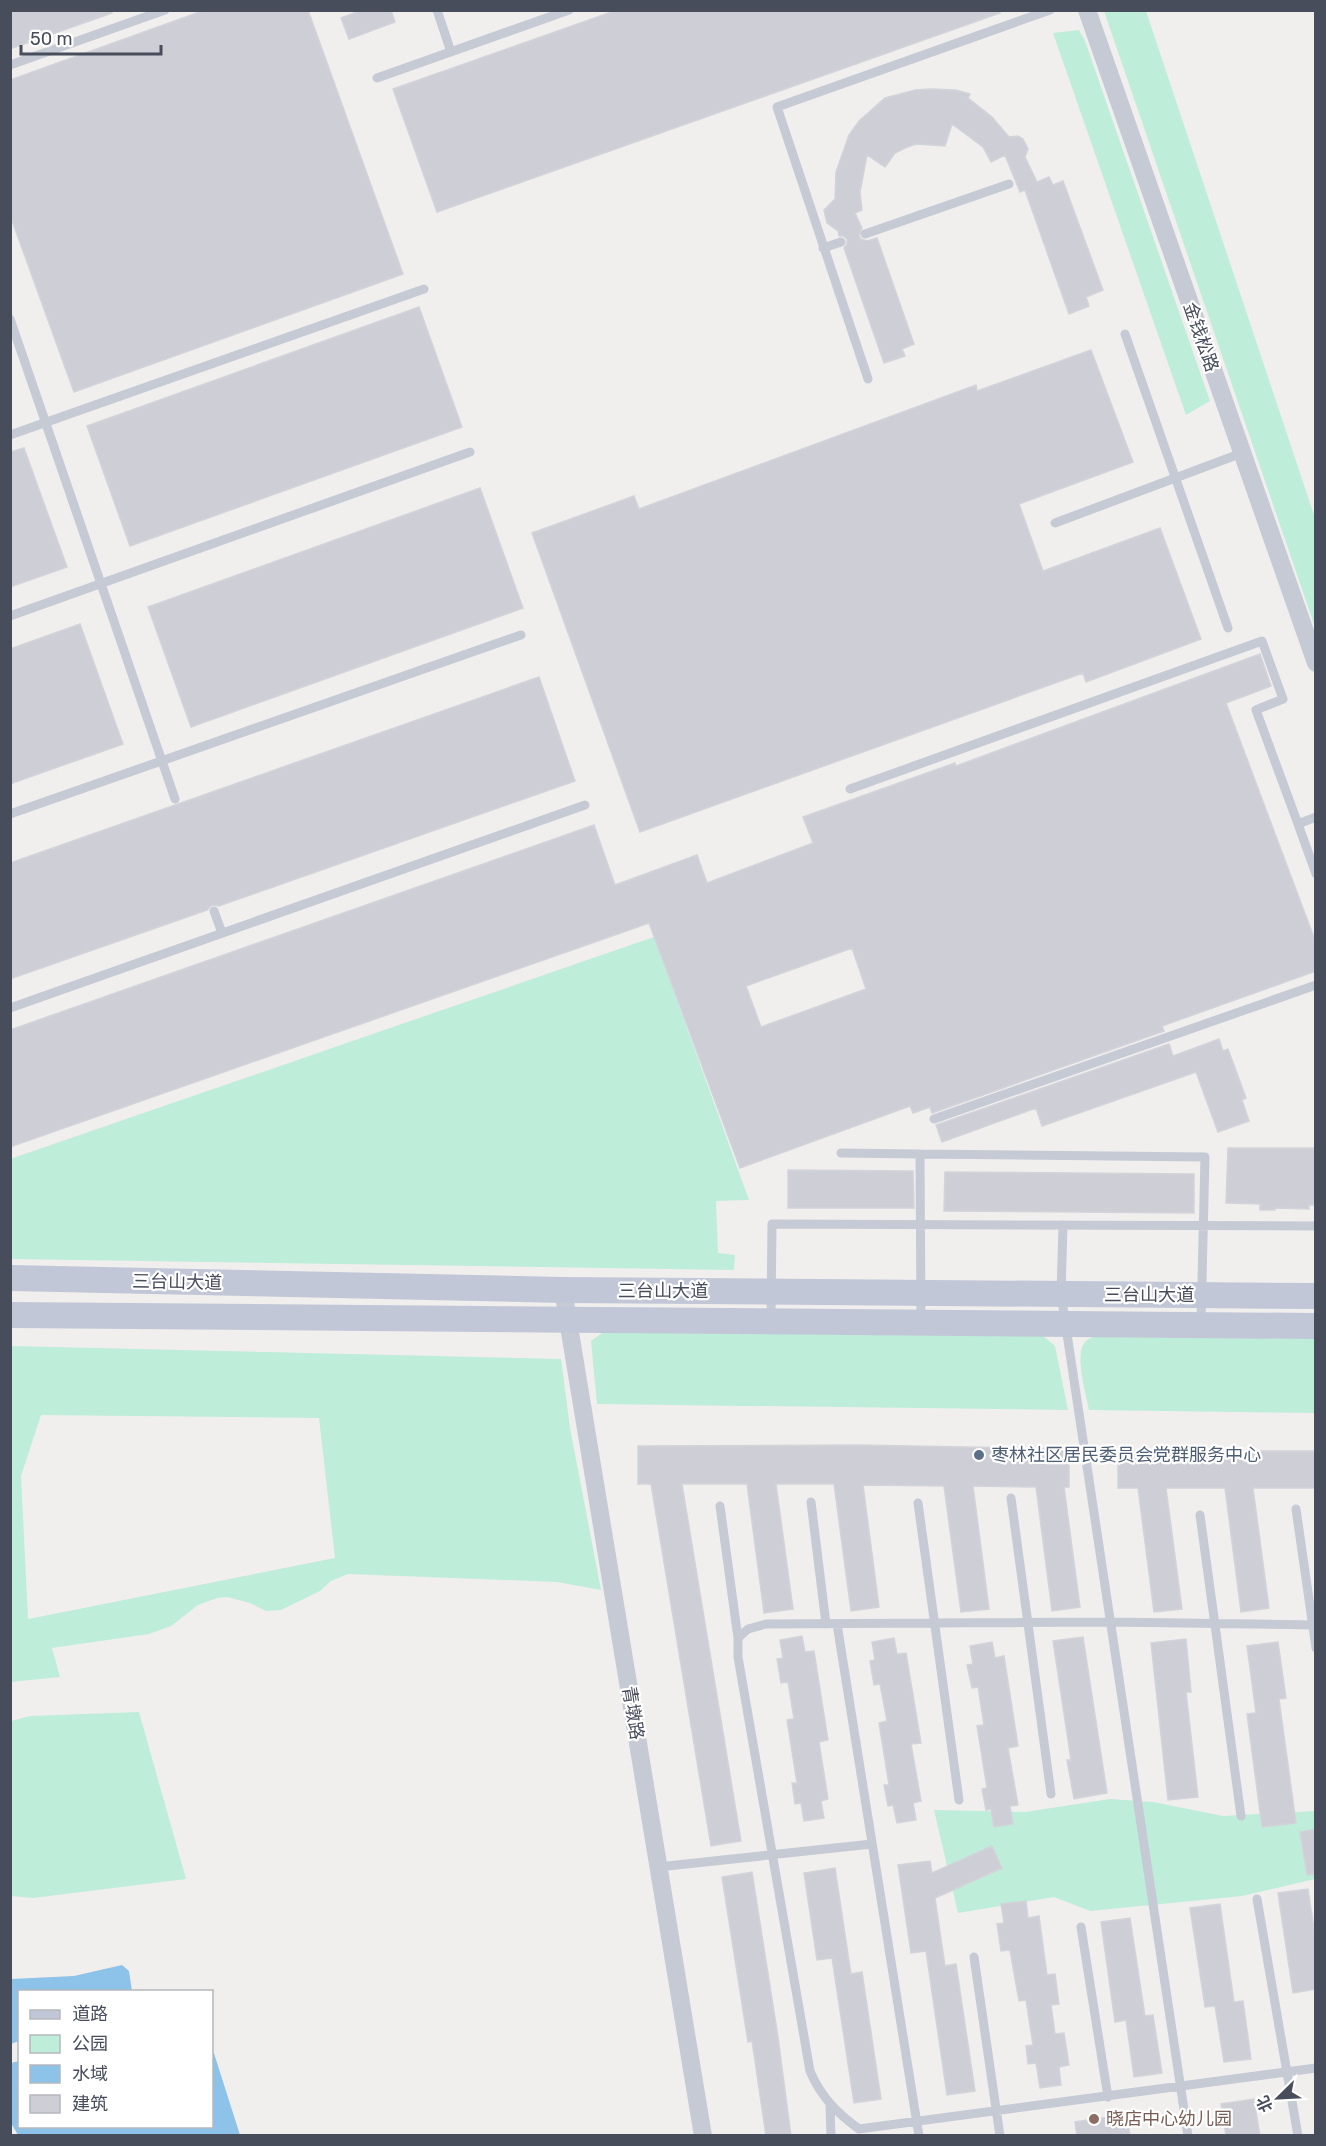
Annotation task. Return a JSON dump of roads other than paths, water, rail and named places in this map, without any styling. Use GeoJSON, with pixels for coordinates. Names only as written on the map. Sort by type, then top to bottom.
{"type":"FeatureCollection","features":[{"type":"Feature","properties":{"kind":"main road","name":"三台山大道"},"geometry":{"type":"LineString","coordinates":[[10,1278],[563,1290],[1316,1296]]}},
{"type":"Feature","properties":{"kind":"main road","name":"三台山大道"},"geometry":{"type":"LineString","coordinates":[[10,1315],[1316,1326]]}},
{"type":"Feature","properties":{"kind":"street","name":"金钱松路"},"geometry":{"type":"LineString","coordinates":[[1087,10],[1316,663]]}},
{"type":"Feature","properties":{"kind":"street","name":"青墩路"},"geometry":{"type":"LineString","coordinates":[[563,1290],[703,2136]]}},
{"type":"Feature","properties":{"kind":"lane"},"geometry":{"type":"LineString","coordinates":[[10,65],[165,10]]}},
{"type":"Feature","properties":{"kind":"lane"},"geometry":{"type":"LineString","coordinates":[[437,10],[452,52]]}},
{"type":"Feature","properties":{"kind":"lane"},"geometry":{"type":"LineString","coordinates":[[377,78],[569,10]]}},
{"type":"Feature","properties":{"kind":"lane"},"geometry":{"type":"LineString","coordinates":[[868,379],[777,107],[1050,10]]}},
{"type":"Feature","properties":{"kind":"lane"},"geometry":{"type":"LineString","coordinates":[[865,234],[1009,184]]}},
{"type":"Feature","properties":{"kind":"lane"},"geometry":{"type":"LineString","coordinates":[[823,248],[841,242]]}},
{"type":"Feature","properties":{"kind":"lane"},"geometry":{"type":"LineString","coordinates":[[10,435],[424,289]]}},
{"type":"Feature","properties":{"kind":"lane"},"geometry":{"type":"LineString","coordinates":[[10,320],[175,799]]}},
{"type":"Feature","properties":{"kind":"lane"},"geometry":{"type":"LineString","coordinates":[[1125,334],[1228,628]]}},
{"type":"Feature","properties":{"kind":"lane"},"geometry":{"type":"LineString","coordinates":[[10,616],[470,452]]}},
{"type":"Feature","properties":{"kind":"lane"},"geometry":{"type":"LineString","coordinates":[[1054,523],[1242,453]]}},
{"type":"Feature","properties":{"kind":"lane"},"geometry":{"type":"LineString","coordinates":[[10,814],[521,635]]}},
{"type":"Feature","properties":{"kind":"lane"},"geometry":{"type":"LineString","coordinates":[[850,789],[1262,641],[1283,699],[1256,710],[1316,874]]}},
{"type":"Feature","properties":{"kind":"lane"},"geometry":{"type":"LineString","coordinates":[[10,1008],[585,805]]}},
{"type":"Feature","properties":{"kind":"lane"},"geometry":{"type":"LineString","coordinates":[[1298,824],[1316,817]]}},
{"type":"Feature","properties":{"kind":"lane"},"geometry":{"type":"LineString","coordinates":[[214,911],[222,933]]}},
{"type":"Feature","properties":{"kind":"lane"},"geometry":{"type":"LineString","coordinates":[[934,1119],[1316,985]]}},
{"type":"Feature","properties":{"kind":"lane"},"geometry":{"type":"LineString","coordinates":[[841,1153],[1205,1157],[1201,1325]]}},
{"type":"Feature","properties":{"kind":"lane"},"geometry":{"type":"LineString","coordinates":[[921,1154],[921,1323]]}},
{"type":"Feature","properties":{"kind":"lane"},"geometry":{"type":"LineString","coordinates":[[771,1322],[772,1224],[1316,1226]]}},
{"type":"Feature","properties":{"kind":"lane"},"geometry":{"type":"LineString","coordinates":[[1063,1225],[1061,1294],[1065,1324],[1188,2136]]}},
{"type":"Feature","properties":{"kind":"lane"},"geometry":{"type":"LineString","coordinates":[[1011,1498],[1051,1794]]}},
{"type":"Feature","properties":{"kind":"lane"},"geometry":{"type":"LineString","coordinates":[[812,1502],[826,1624]]}},
{"type":"Feature","properties":{"kind":"lane"},"geometry":{"type":"LineString","coordinates":[[918,1503],[959,1800]]}},
{"type":"Feature","properties":{"kind":"lane"},"geometry":{"type":"LineString","coordinates":[[720,1506],[738,1638],[738,1657],[810,2071],[816,2085],[830,2105],[860,2129],[1181,2088],[1316,2068]]}},
{"type":"Feature","properties":{"kind":"lane"},"geometry":{"type":"LineString","coordinates":[[1296,1509],[1316,1648]]}},
{"type":"Feature","properties":{"kind":"lane"},"geometry":{"type":"LineString","coordinates":[[1200,1515],[1241,1816]]}},
{"type":"Feature","properties":{"kind":"lane"},"geometry":{"type":"LineString","coordinates":[[738,1638],[748,1629],[766,1624],[1110,1622],[1314,1625]]}},
{"type":"Feature","properties":{"kind":"lane"},"geometry":{"type":"LineString","coordinates":[[837,1624],[919,2136]]}},
{"type":"Feature","properties":{"kind":"lane"},"geometry":{"type":"LineString","coordinates":[[658,1867],[872,1844]]}},
{"type":"Feature","properties":{"kind":"lane"},"geometry":{"type":"LineString","coordinates":[[1257,1899],[1298,2136]]}},
{"type":"Feature","properties":{"kind":"lane"},"geometry":{"type":"LineString","coordinates":[[1081,1927],[1108,2097]]}},
{"type":"Feature","properties":{"kind":"lane"},"geometry":{"type":"LineString","coordinates":[[974,1957],[1000,2136]]}},
{"type":"Feature","properties":{"kind":"lane"},"geometry":{"type":"LineString","coordinates":[[830,2105],[831,2136]]}},
{"type":"Feature","properties":{"kind":"water"},"geometry":{"type":"Polygon","coordinates":[[[122,1965],[129,1971],[132,1990],[18,1990],[18,2041],[11,2044],[11,1979],[74,1976],[122,1965]]]}},
{"type":"Feature","properties":{"kind":"water"},"geometry":{"type":"Polygon","coordinates":[[[213,2050],[240,2135],[18,2135],[11,2123],[11,2063],[18,2061],[18,2128],[213,2128],[213,2050]]]}},
{"type":"Feature","properties":{"kind":"place","name":"枣林社区居民委员会党群服务中心"},"geometry":{"type":"Point","coordinates":[979,1455]}},
{"type":"Feature","properties":{"kind":"place","name":"晓店中心幼儿园"},"geometry":{"type":"Point","coordinates":[1094,2119]}}]}
